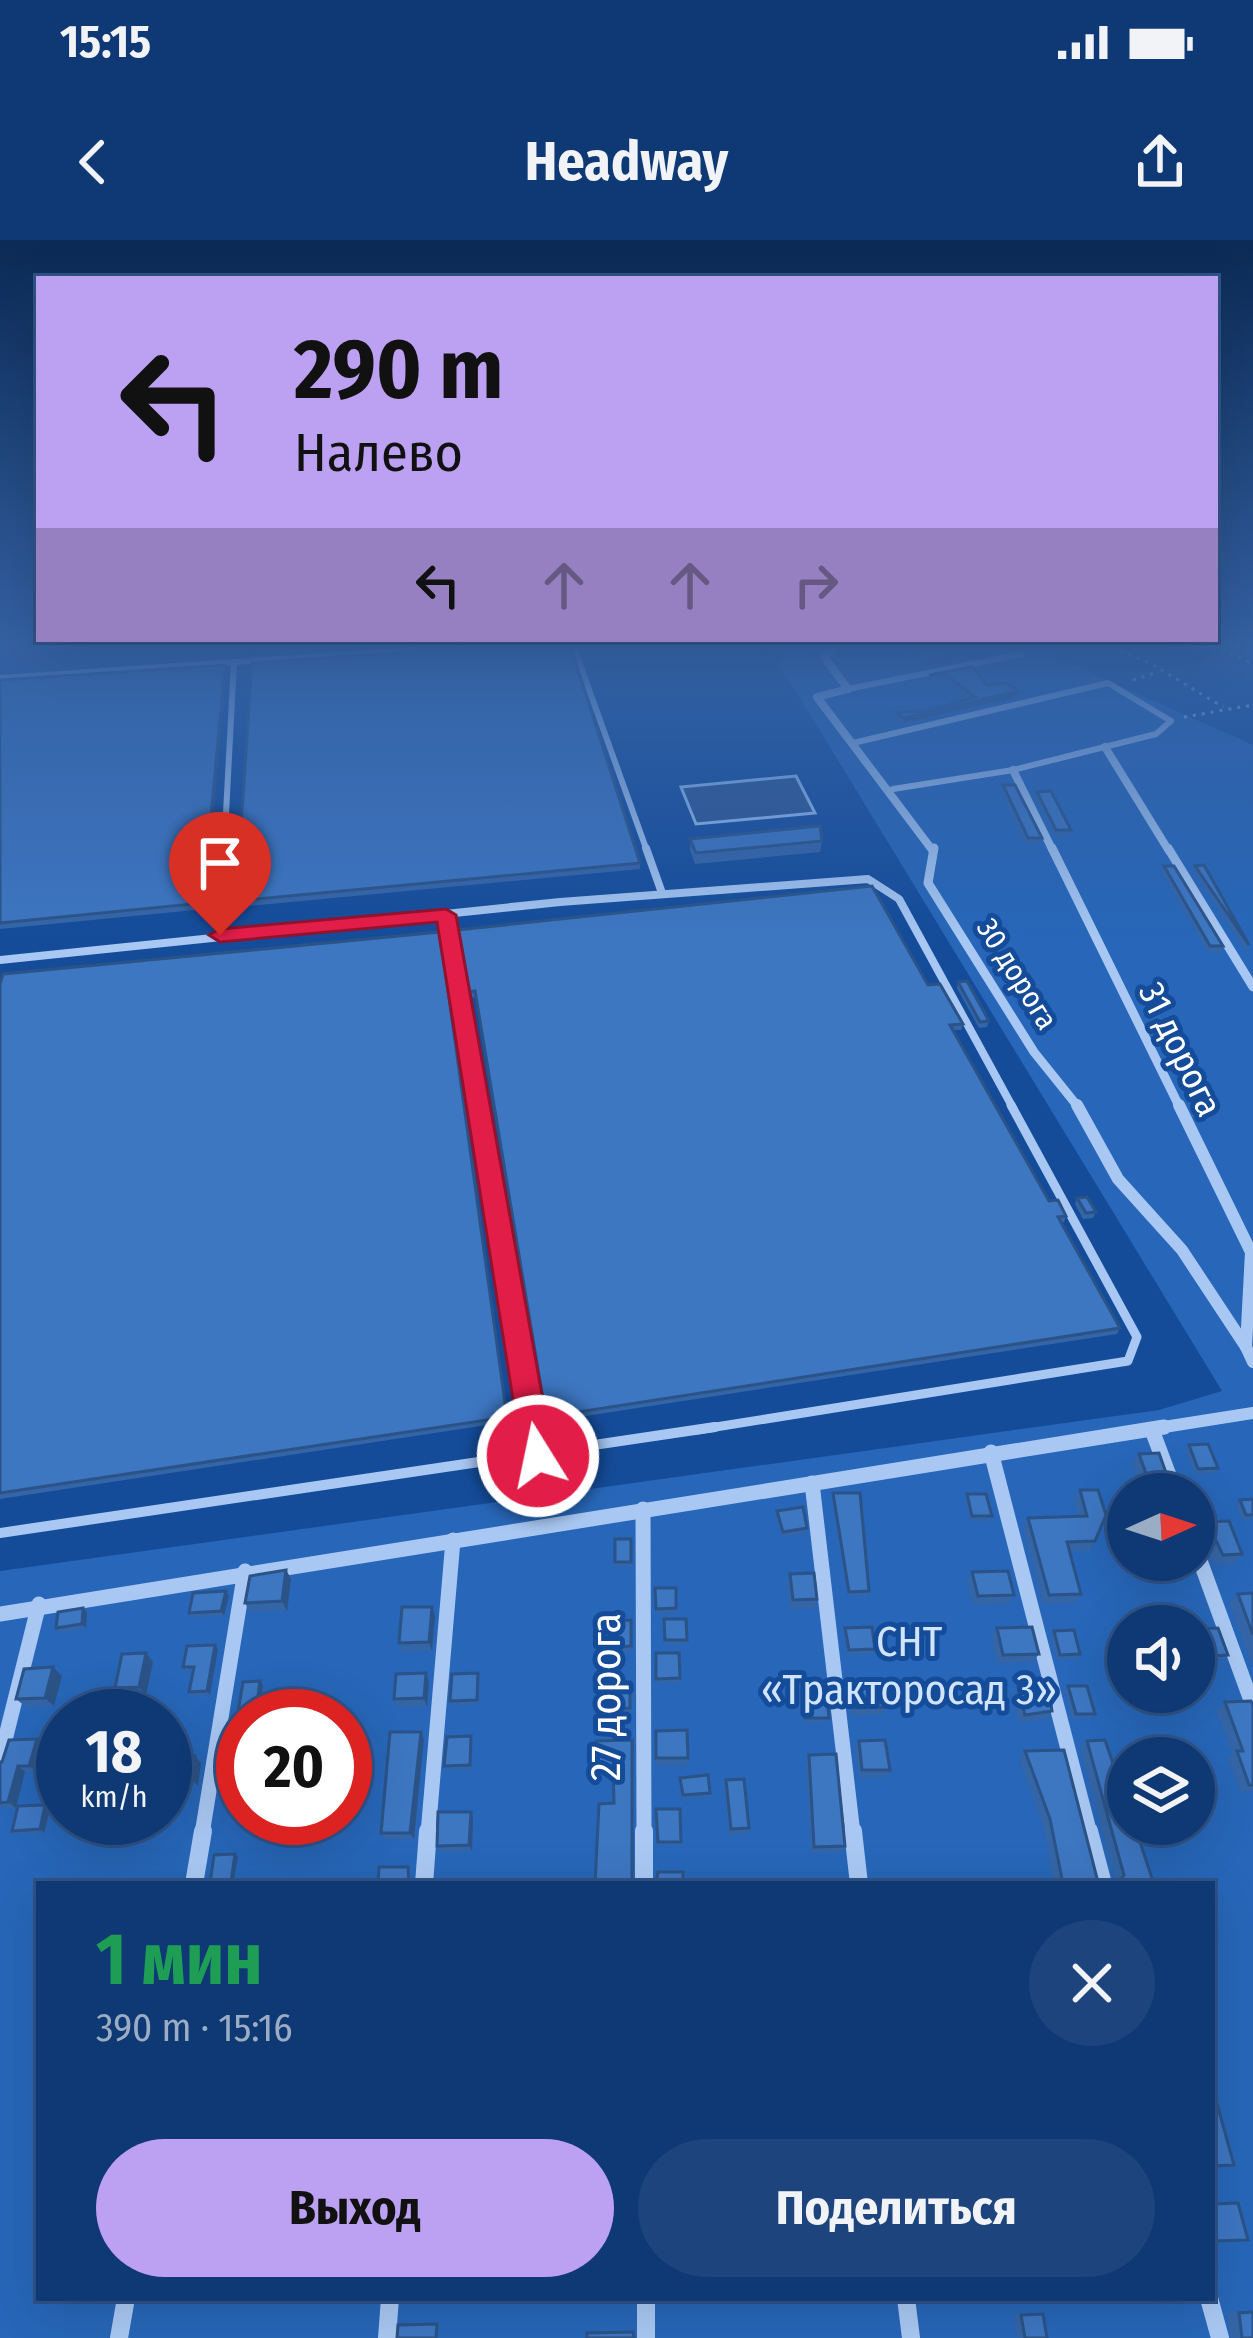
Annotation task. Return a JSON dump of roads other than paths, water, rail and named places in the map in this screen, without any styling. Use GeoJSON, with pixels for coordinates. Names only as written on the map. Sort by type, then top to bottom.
{"type":"FeatureCollection","features":[{"type":"Feature","properties":{"kind":"street","name":"30 дорога"},"geometry":{"type":"LineString","coordinates":[[853,743],[934,848],[928,883],[1022,1033],[1082,1112],[1118,1179],[1182,1250],[1246,1347]]}},
{"type":"Feature","properties":{"kind":"street"},"geometry":{"type":"LineString","coordinates":[[1106,747],[1253,987]]}},
{"type":"Feature","properties":{"kind":"street","name":"31 дорога"},"geometry":{"type":"LineString","coordinates":[[1013,770],[1251,1252],[1246,1347],[1253,1363]]}},
{"type":"Feature","properties":{"kind":"street"},"geometry":{"type":"LineString","coordinates":[[0,1614],[39,1604],[1253,1413]]}},
{"type":"Feature","properties":{"kind":"street"},"geometry":{"type":"LineString","coordinates":[[1152,1430],[1168,1473]]}},
{"type":"Feature","properties":{"kind":"street"},"geometry":{"type":"LineString","coordinates":[[992,1452],[1102,1881]]}},
{"type":"Feature","properties":{"kind":"street"},"geometry":{"type":"LineString","coordinates":[[812,1483],[859,1881]]}},
{"type":"Feature","properties":{"kind":"street","name":"27 дорога"},"geometry":{"type":"LineString","coordinates":[[643,1509],[644,1881]]}},
{"type":"Feature","properties":{"kind":"street"},"geometry":{"type":"LineString","coordinates":[[424,1881],[453,1540]]}},
{"type":"Feature","properties":{"kind":"street"},"geometry":{"type":"LineString","coordinates":[[194,1881],[245,1571]]}},
{"type":"Feature","properties":{"kind":"street"},"geometry":{"type":"LineString","coordinates":[[1207,1581],[1253,1706]]}},
{"type":"Feature","properties":{"kind":"street"},"geometry":{"type":"LineString","coordinates":[[0,1760],[39,1604]]}},
{"type":"Feature","properties":{"kind":"street"},"geometry":{"type":"LineString","coordinates":[[119,2338],[125,2301]]}},
{"type":"Feature","properties":{"kind":"street"},"geometry":{"type":"LineString","coordinates":[[387,2338],[390,2301]]}},
{"type":"Feature","properties":{"kind":"street"},"geometry":{"type":"LineString","coordinates":[[646,2301],[646,2338]]}},
{"type":"Feature","properties":{"kind":"street"},"geometry":{"type":"LineString","coordinates":[[906,2301],[911,2338]]}},
{"type":"Feature","properties":{"kind":"street"},"geometry":{"type":"LineString","coordinates":[[1210,2301],[1220,2338]]}},
{"type":"Feature","properties":{"kind":"lane"},"geometry":{"type":"LineString","coordinates":[[220,935],[230,743]]}},
{"type":"Feature","properties":{"kind":"lane"},"geometry":{"type":"LineString","coordinates":[[608,743],[662,893]]}},
{"type":"Feature","properties":{"kind":"lane"},"geometry":{"type":"LineString","coordinates":[[892,789],[1013,770],[1122,743]]}},
{"type":"Feature","properties":{"kind":"lane"},"geometry":{"type":"LineString","coordinates":[[0,960],[662,893],[868,880],[899,899],[1137,1336],[1128,1361],[538,1456],[290,1487],[0,1533]]}},
{"type":"Feature","properties":{"kind":"lane"},"geometry":{"type":"LineString","coordinates":[[446,915],[538,1456]]}},
{"type":"Feature","properties":{"kind":"park label","name":"СНТ «Тракторосад 3»"},"geometry":{"type":"Point","coordinates":[909,1665]}}]}
